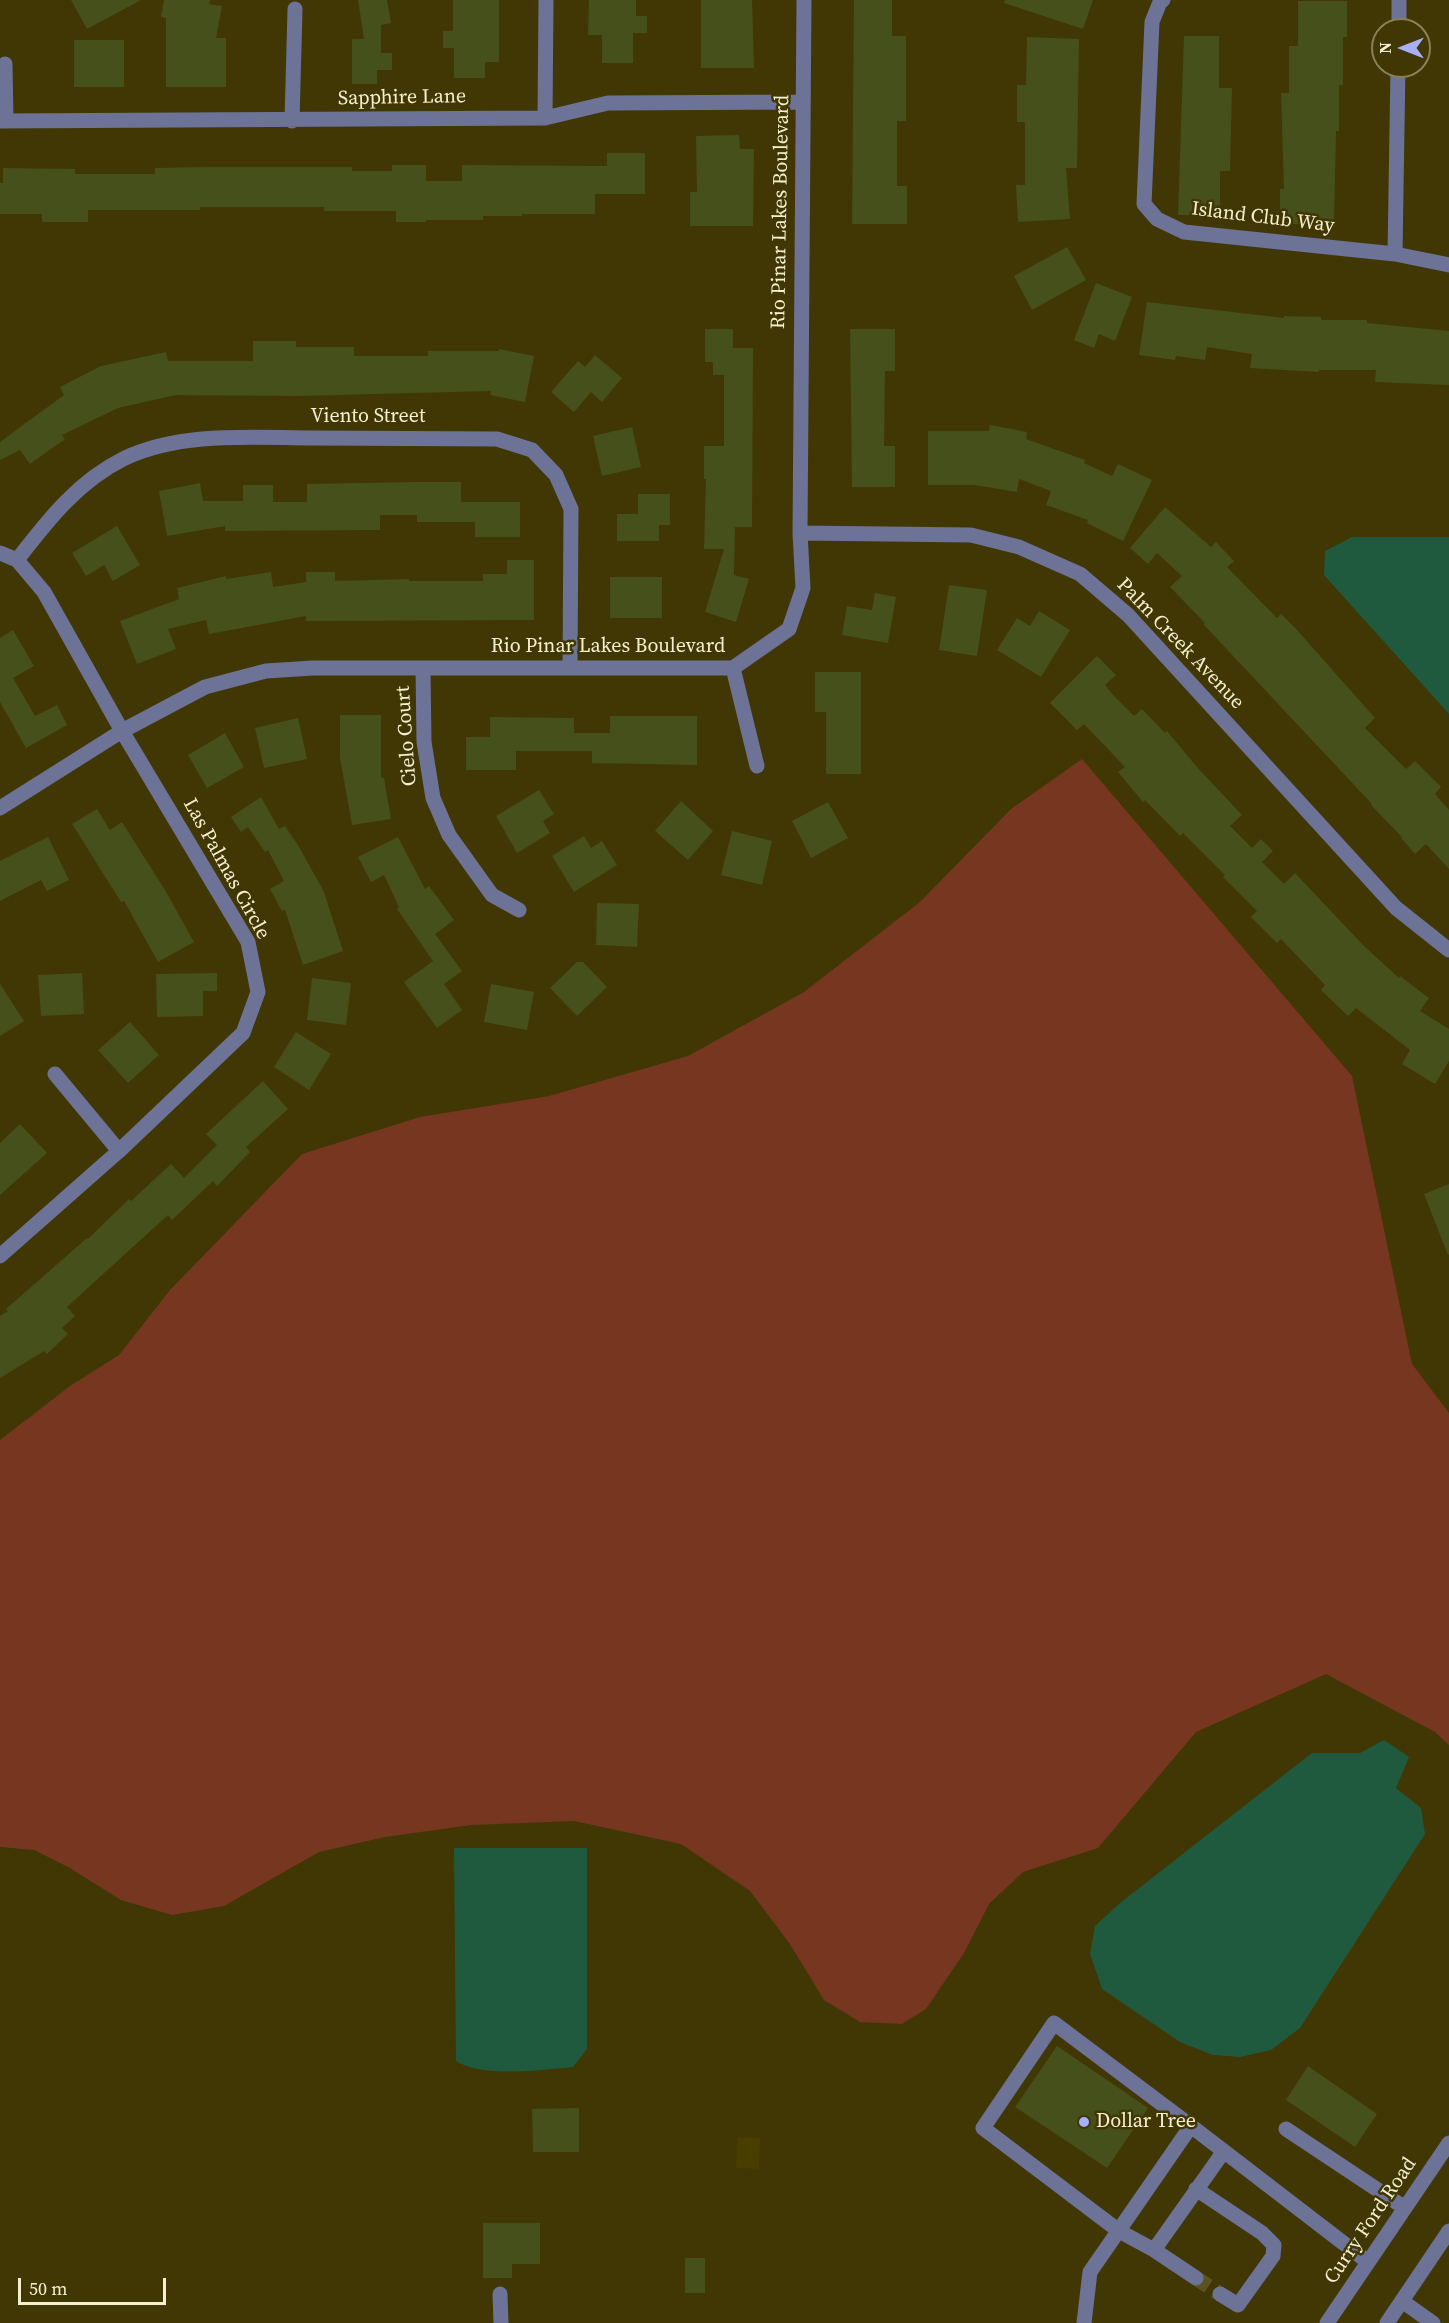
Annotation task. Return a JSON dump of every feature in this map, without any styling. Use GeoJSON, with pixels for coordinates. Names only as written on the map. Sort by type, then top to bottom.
{"type":"FeatureCollection","features":[{"type":"Feature","properties":{"kind":"street"},"geometry":{"type":"LineString","coordinates":[[545,118],[546,0]]}},
{"type":"Feature","properties":{"kind":"street","name":"Rio Pinar Lakes Boulevard"},"geometry":{"type":"LineString","coordinates":[[0,808],[122,731],[206,687],[266,670],[733,668],[789,629],[803,588],[800,533],[804,0]]}},
{"type":"Feature","properties":{"kind":"street","name":"Island Club Way"},"geometry":{"type":"LineString","coordinates":[[1162,0],[1152,22],[1144,204],[1157,219],[1184,232],[1395,254],[1449,265]]}},
{"type":"Feature","properties":{"kind":"street"},"geometry":{"type":"LineString","coordinates":[[1399,0],[1399,18]]}},
{"type":"Feature","properties":{"kind":"street"},"geometry":{"type":"LineString","coordinates":[[292,121],[295,9]]}},
{"type":"Feature","properties":{"kind":"street"},"geometry":{"type":"LineString","coordinates":[[3,121],[5,64]]}},
{"type":"Feature","properties":{"kind":"street"},"geometry":{"type":"LineString","coordinates":[[1395,254],[1398,78]]}},
{"type":"Feature","properties":{"kind":"street","name":"Sapphire Lane"},"geometry":{"type":"LineString","coordinates":[[3,121],[545,118],[608,103],[803,102]]}},
{"type":"Feature","properties":{"kind":"street","name":"Viento Street"},"geometry":{"type":"LineString","coordinates":[[17,560],[52,514],[92,478],[126,458],[174,442],[225,438],[497,439],[532,450],[556,475],[572,509],[570,668]]}},
{"type":"Feature","properties":{"kind":"street","name":"Palm Creek Avenue"},"geometry":{"type":"LineString","coordinates":[[800,533],[971,535],[1020,548],[1080,574],[1128,615],[1396,908],[1449,950]]}},
{"type":"Feature","properties":{"kind":"street"},"geometry":{"type":"LineString","coordinates":[[0,554],[17,560]]}},
{"type":"Feature","properties":{"kind":"street","name":"Las Palmas Circle"},"geometry":{"type":"LineString","coordinates":[[0,1256],[119,1152],[243,1033],[258,992],[248,942],[122,731],[44,592],[17,560]]}},
{"type":"Feature","properties":{"kind":"street"},"geometry":{"type":"LineString","coordinates":[[733,668],[757,766]]}},
{"type":"Feature","properties":{"kind":"street","name":"Cielo Court"},"geometry":{"type":"LineString","coordinates":[[423,669],[424,741],[433,798],[449,835],[492,896],[519,910]]}},
{"type":"Feature","properties":{"kind":"street"},"geometry":{"type":"LineString","coordinates":[[55,1074],[119,1152]]}},
{"type":"Feature","properties":{"kind":"street"},"geometry":{"type":"LineString","coordinates":[[1196,2278],[1154,2250],[1119,2231],[983,2128],[1054,2023],[1368,2262]]}},
{"type":"Feature","properties":{"kind":"street"},"geometry":{"type":"LineString","coordinates":[[1084,2323],[1090,2272],[1191,2126]]}},
{"type":"Feature","properties":{"kind":"street"},"geometry":{"type":"LineString","coordinates":[[1286,2129],[1405,2208]]}},
{"type":"Feature","properties":{"kind":"street","name":"Curry Ford Road"},"geometry":{"type":"LineString","coordinates":[[1327,2323],[1449,2143]]}},
{"type":"Feature","properties":{"kind":"street"},"geometry":{"type":"LineString","coordinates":[[1154,2250],[1224,2151]]}},
{"type":"Feature","properties":{"kind":"street"},"geometry":{"type":"LineString","coordinates":[[1196,2188],[1262,2233],[1274,2245],[1273,2256],[1238,2305],[1220,2294]]}},
{"type":"Feature","properties":{"kind":"street"},"geometry":{"type":"LineString","coordinates":[[1387,2323],[1449,2231]]}},
{"type":"Feature","properties":{"kind":"street"},"geometry":{"type":"LineString","coordinates":[[500,2294],[501,2323]]}},
{"type":"Feature","properties":{"kind":"street"},"geometry":{"type":"LineString","coordinates":[[1402,2301],[1433,2323]]}},
{"type":"Feature","properties":{"kind":"shaded area"},"geometry":{"type":"Polygon","coordinates":[[[1352,537],[1449,537],[1449,714],[1324,575],[1325,551],[1352,537]]]}},
{"type":"Feature","properties":{"kind":"shaded area"},"geometry":{"type":"Polygon","coordinates":[[[1082,759],[1352,1076],[1412,1364],[1449,1413],[1449,1745],[1435,1732],[1326,1674],[1196,1732],[1098,1848],[1023,1872],[989,1904],[964,1953],[926,2009],[902,2024],[860,2022],[824,2000],[790,1944],[750,1891],[681,1844],[574,1821],[471,1825],[385,1837],[319,1852],[224,1906],[172,1915],[121,1900],[70,1868],[34,1850],[0,1847],[0,1440],[70,1386],[119,1355],[170,1290],[302,1154],[420,1117],[549,1096],[688,1056],[804,992],[920,902],[1011,809],[1082,759]]]}},
{"type":"Feature","properties":{"kind":"shaded area"},"geometry":{"type":"Polygon","coordinates":[[[1384,1740],[1409,1757],[1396,1788],[1421,1808],[1425,1834],[1300,2028],[1271,2050],[1240,2057],[1213,2055],[1180,2042],[1102,1989],[1090,1954],[1095,1926],[1120,1903],[1312,1753],[1360,1753],[1384,1740]]]}},
{"type":"Feature","properties":{"kind":"shaded area"},"geometry":{"type":"Polygon","coordinates":[[[454,1848],[587,1848],[587,2049],[573,2067],[513,2072],[481,2070],[456,2061],[454,1848]]]}},
{"type":"Feature","properties":{"kind":"shaded area"},"geometry":{"type":"Polygon","coordinates":[[[737,2137],[760,2138],[759,2169],[736,2168],[737,2137]]]}},
{"type":"Feature","properties":{"kind":"building"},"geometry":{"type":"Polygon","coordinates":[[[71,0],[141,0],[87,29],[71,0]]]}},
{"type":"Feature","properties":{"kind":"building"},"geometry":{"type":"Polygon","coordinates":[[[164,0],[210,0],[209,4],[222,6],[216,38],[226,38],[226,87],[166,87],[166,18],[161,17],[164,0]]]}},
{"type":"Feature","properties":{"kind":"building"},"geometry":{"type":"Polygon","coordinates":[[[358,0],[387,0],[391,23],[381,25],[381,53],[392,53],[392,70],[377,70],[377,84],[352,84],[352,39],[364,39],[358,0]]]}},
{"type":"Feature","properties":{"kind":"building"},"geometry":{"type":"Polygon","coordinates":[[[453,0],[499,0],[499,62],[485,62],[485,78],[454,78],[454,48],[443,48],[443,31],[453,31],[453,0]]]}},
{"type":"Feature","properties":{"kind":"building"},"geometry":{"type":"Polygon","coordinates":[[[589,0],[636,0],[636,16],[647,16],[647,33],[633,33],[633,63],[602,63],[602,35],[588,35],[589,0]]]}},
{"type":"Feature","properties":{"kind":"building"},"geometry":{"type":"Polygon","coordinates":[[[701,0],[752,0],[754,68],[701,68],[701,0]]]}},
{"type":"Feature","properties":{"kind":"building"},"geometry":{"type":"Polygon","coordinates":[[[854,0],[892,0],[892,36],[906,36],[906,121],[897,121],[897,186],[907,186],[907,224],[852,224],[854,0]]]}},
{"type":"Feature","properties":{"kind":"building"},"geometry":{"type":"Polygon","coordinates":[[[1005,0],[1093,0],[1083,29],[1004,3],[1005,0]]]}},
{"type":"Feature","properties":{"kind":"building"},"geometry":{"type":"Polygon","coordinates":[[[1298,1],[1347,1],[1347,37],[1343,37],[1343,85],[1339,85],[1339,131],[1336,131],[1334,224],[1280,224],[1280,189],[1284,189],[1281,93],[1289,93],[1289,46],[1298,46],[1298,1]]]}},
{"type":"Feature","properties":{"kind":"building"},"geometry":{"type":"Polygon","coordinates":[[[1184,36],[1219,36],[1219,88],[1232,88],[1230,171],[1220,171],[1220,216],[1178,215],[1184,36]]]}},
{"type":"Feature","properties":{"kind":"building"},"geometry":{"type":"Polygon","coordinates":[[[1027,37],[1079,39],[1077,168],[1066,168],[1070,219],[1018,222],[1016,185],[1025,185],[1025,122],[1017,122],[1017,85],[1026,85],[1027,37]]]}},
{"type":"Feature","properties":{"kind":"building"},"geometry":{"type":"Polygon","coordinates":[[[74,40],[124,40],[124,87],[74,87],[74,40]]]}},
{"type":"Feature","properties":{"kind":"building"},"geometry":{"type":"Polygon","coordinates":[[[739,135],[740,149],[754,149],[753,226],[690,226],[690,192],[697,192],[696,136],[739,135]]]}},
{"type":"Feature","properties":{"kind":"building"},"geometry":{"type":"Polygon","coordinates":[[[607,153],[645,153],[645,194],[595,194],[595,214],[522,214],[522,216],[483,216],[483,220],[396,222],[396,211],[324,211],[324,207],[200,207],[200,210],[88,210],[88,222],[42,222],[42,214],[0,214],[0,183],[3,183],[3,168],[75,169],[75,174],[155,174],[155,168],[352,167],[352,171],[392,171],[392,165],[426,165],[426,181],[462,181],[462,165],[607,166],[607,153]]]}},
{"type":"Feature","properties":{"kind":"building"},"geometry":{"type":"Polygon","coordinates":[[[1067,247],[1086,280],[1032,310],[1014,276],[1067,247]]]}},
{"type":"Feature","properties":{"kind":"building"},"geometry":{"type":"Polygon","coordinates":[[[1096,283],[1132,297],[1115,341],[1099,334],[1094,348],[1074,340],[1096,283]]]}},
{"type":"Feature","properties":{"kind":"building"},"geometry":{"type":"Polygon","coordinates":[[[1147,302],[1284,318],[1284,316],[1321,317],[1321,320],[1367,320],[1367,323],[1449,331],[1449,385],[1375,382],[1376,370],[1319,370],[1319,372],[1250,368],[1252,354],[1207,347],[1205,360],[1176,356],[1175,360],[1139,355],[1147,302]]]}},
{"type":"Feature","properties":{"kind":"building"},"geometry":{"type":"Polygon","coordinates":[[[705,329],[733,329],[733,348],[753,348],[752,527],[735,527],[734,575],[749,579],[736,622],[705,612],[724,549],[704,549],[706,479],[704,479],[704,446],[724,446],[724,375],[713,375],[713,362],[705,362],[705,329]]]}},
{"type":"Feature","properties":{"kind":"building"},"geometry":{"type":"Polygon","coordinates":[[[850,329],[895,329],[895,371],[885,371],[884,446],[895,446],[895,487],[852,487],[850,329]]]}},
{"type":"Feature","properties":{"kind":"building"},"geometry":{"type":"Polygon","coordinates":[[[253,341],[296,341],[296,347],[354,347],[354,356],[428,356],[428,351],[499,351],[499,349],[534,356],[525,402],[490,395],[491,391],[296,396],[176,395],[118,408],[62,435],[65,439],[30,464],[20,450],[0,460],[0,442],[64,395],[60,387],[101,366],[166,352],[168,361],[253,361],[253,341]]]}},
{"type":"Feature","properties":{"kind":"building"},"geometry":{"type":"Polygon","coordinates":[[[595,355],[622,378],[602,402],[591,392],[574,412],[551,392],[578,361],[585,367],[595,355]]]}},
{"type":"Feature","properties":{"kind":"building"},"geometry":{"type":"Polygon","coordinates":[[[990,425],[1027,432],[1026,439],[1085,460],[1084,463],[1112,476],[1118,464],[1152,480],[1123,541],[1087,523],[1088,520],[1046,505],[1051,491],[1019,479],[1017,492],[975,485],[928,485],[928,431],[989,431],[990,425]]]}},
{"type":"Feature","properties":{"kind":"building"},"geometry":{"type":"Polygon","coordinates":[[[632,427],[641,467],[602,476],[593,436],[632,427]]]}},
{"type":"Feature","properties":{"kind":"building"},"geometry":{"type":"Polygon","coordinates":[[[461,482],[461,502],[520,502],[520,537],[475,537],[475,522],[417,522],[417,515],[380,515],[380,530],[225,531],[225,526],[167,536],[159,491],[200,483],[203,501],[243,501],[243,485],[273,485],[273,502],[307,502],[307,484],[461,482]]]}},
{"type":"Feature","properties":{"kind":"building"},"geometry":{"type":"Polygon","coordinates":[[[638,494],[670,494],[670,525],[659,525],[659,541],[617,541],[617,514],[638,514],[638,494]]]}},
{"type":"Feature","properties":{"kind":"building"},"geometry":{"type":"Polygon","coordinates":[[[1165,507],[1211,547],[1216,542],[1234,561],[1227,567],[1277,618],[1281,614],[1297,630],[1375,718],[1365,728],[1406,769],[1415,761],[1441,787],[1435,794],[1449,810],[1449,869],[1426,844],[1415,854],[1372,804],[1204,625],[1205,623],[1170,587],[1182,576],[1157,553],[1148,564],[1130,548],[1165,507]]]}},
{"type":"Feature","properties":{"kind":"building"},"geometry":{"type":"Polygon","coordinates":[[[117,526],[140,565],[113,581],[104,565],[86,576],[72,553],[117,526]]]}},
{"type":"Feature","properties":{"kind":"building"},"geometry":{"type":"Polygon","coordinates":[[[507,560],[534,560],[534,620],[306,621],[306,616],[209,634],[206,620],[168,629],[176,649],[137,664],[120,621],[179,599],[177,588],[226,576],[226,579],[271,572],[273,587],[306,582],[306,572],[335,572],[335,581],[409,579],[409,581],[483,581],[483,574],[507,574],[507,560]]]}},
{"type":"Feature","properties":{"kind":"building"},"geometry":{"type":"Polygon","coordinates":[[[610,577],[662,577],[662,618],[610,618],[610,577]]]}},
{"type":"Feature","properties":{"kind":"building"},"geometry":{"type":"Polygon","coordinates":[[[949,585],[987,590],[977,656],[939,650],[949,585]]]}},
{"type":"Feature","properties":{"kind":"building"},"geometry":{"type":"Polygon","coordinates":[[[875,593],[896,597],[888,643],[842,635],[847,606],[872,610],[875,593]]]}},
{"type":"Feature","properties":{"kind":"building"},"geometry":{"type":"Polygon","coordinates":[[[1039,611],[1070,630],[1041,677],[997,650],[1017,618],[1030,626],[1039,611]]]}},
{"type":"Feature","properties":{"kind":"building"},"geometry":{"type":"Polygon","coordinates":[[[13,630],[34,666],[13,678],[35,716],[57,705],[67,725],[26,748],[0,702],[0,638],[13,630]]]}},
{"type":"Feature","properties":{"kind":"building"},"geometry":{"type":"Polygon","coordinates":[[[1097,656],[1116,675],[1105,685],[1113,695],[1134,716],[1142,709],[1165,733],[1167,731],[1242,815],[1230,826],[1252,848],[1261,839],[1273,851],[1262,862],[1284,884],[1295,873],[1363,945],[1399,978],[1400,976],[1429,998],[1420,1011],[1449,1029],[1449,1061],[1435,1084],[1402,1064],[1410,1050],[1356,1008],[1348,1016],[1321,990],[1325,985],[1281,939],[1277,943],[1251,917],[1257,911],[1223,877],[1225,875],[1183,833],[1180,836],[1145,800],[1143,802],[1118,772],[1125,767],[1084,724],[1077,730],[1050,703],[1097,656]]]}},
{"type":"Feature","properties":{"kind":"building"},"geometry":{"type":"Polygon","coordinates":[[[815,672],[861,672],[861,774],[826,774],[826,712],[815,712],[815,672]]]}},
{"type":"Feature","properties":{"kind":"building"},"geometry":{"type":"Polygon","coordinates":[[[340,715],[381,715],[381,778],[384,778],[391,819],[352,825],[340,758],[340,715]]]}},
{"type":"Feature","properties":{"kind":"building"},"geometry":{"type":"Polygon","coordinates":[[[610,716],[697,716],[697,765],[592,763],[592,751],[516,751],[516,770],[466,770],[466,737],[490,737],[490,717],[574,718],[574,733],[610,733],[610,716]]]}},
{"type":"Feature","properties":{"kind":"building"},"geometry":{"type":"Polygon","coordinates":[[[298,718],[307,759],[264,768],[255,728],[298,718]]]}},
{"type":"Feature","properties":{"kind":"building"},"geometry":{"type":"Polygon","coordinates":[[[225,733],[244,767],[207,788],[188,755],[225,733]]]}},
{"type":"Feature","properties":{"kind":"building"},"geometry":{"type":"Polygon","coordinates":[[[539,790],[554,814],[543,821],[550,833],[517,853],[496,816],[539,790]]]}},
{"type":"Feature","properties":{"kind":"building"},"geometry":{"type":"Polygon","coordinates":[[[261,797],[279,829],[285,826],[298,845],[324,892],[343,951],[303,965],[285,910],[282,911],[270,889],[284,881],[268,850],[265,852],[248,827],[241,832],[231,817],[261,797]]]}},
{"type":"Feature","properties":{"kind":"building"},"geometry":{"type":"Polygon","coordinates":[[[681,801],[713,831],[688,860],[655,831],[681,801]]]}},
{"type":"Feature","properties":{"kind":"building"},"geometry":{"type":"Polygon","coordinates":[[[828,802],[848,838],[811,858],[792,821],[828,802]]]}},
{"type":"Feature","properties":{"kind":"building"},"geometry":{"type":"Polygon","coordinates":[[[97,809],[110,830],[122,822],[165,890],[194,942],[158,962],[124,901],[121,902],[72,824],[97,809]]]}},
{"type":"Feature","properties":{"kind":"building"},"geometry":{"type":"Polygon","coordinates":[[[732,831],[772,841],[762,885],[721,875],[732,831]]]}},
{"type":"Feature","properties":{"kind":"building"},"geometry":{"type":"Polygon","coordinates":[[[584,836],[591,848],[602,841],[617,865],[574,892],[552,856],[584,836]]]}},
{"type":"Feature","properties":{"kind":"building"},"geometry":{"type":"Polygon","coordinates":[[[48,837],[69,880],[47,891],[41,880],[0,901],[0,861],[48,837]]]}},
{"type":"Feature","properties":{"kind":"building"},"geometry":{"type":"Polygon","coordinates":[[[398,837],[425,889],[429,886],[454,920],[435,934],[462,971],[444,984],[462,1010],[437,1028],[404,982],[433,961],[397,909],[399,907],[384,875],[371,882],[358,857],[398,837]]]}},
{"type":"Feature","properties":{"kind":"building"},"geometry":{"type":"Polygon","coordinates":[[[597,903],[639,904],[637,947],[596,945],[597,903]]]}},
{"type":"Feature","properties":{"kind":"building"},"geometry":{"type":"Polygon","coordinates":[[[577,962],[583,962],[607,987],[577,1016],[550,988],[577,962]]]}},
{"type":"Feature","properties":{"kind":"building"},"geometry":{"type":"Polygon","coordinates":[[[82,973],[84,1014],[41,1016],[38,975],[82,973]]]}},
{"type":"Feature","properties":{"kind":"building"},"geometry":{"type":"Polygon","coordinates":[[[217,973],[217,991],[203,991],[203,1016],[157,1017],[156,974],[217,973]]]}},
{"type":"Feature","properties":{"kind":"building"},"geometry":{"type":"Polygon","coordinates":[[[312,978],[351,983],[346,1025],[307,1020],[312,978]]]}},
{"type":"Feature","properties":{"kind":"building"},"geometry":{"type":"Polygon","coordinates":[[[0,984],[24,1021],[0,1036],[0,984]]]}},
{"type":"Feature","properties":{"kind":"building"},"geometry":{"type":"Polygon","coordinates":[[[491,984],[534,992],[527,1030],[484,1022],[491,984]]]}},
{"type":"Feature","properties":{"kind":"building"},"geometry":{"type":"Polygon","coordinates":[[[130,1022],[159,1055],[128,1083],[98,1050],[130,1022]]]}},
{"type":"Feature","properties":{"kind":"building"},"geometry":{"type":"Polygon","coordinates":[[[296,1032],[331,1054],[309,1090],[274,1067],[296,1032]]]}},
{"type":"Feature","properties":{"kind":"building"},"geometry":{"type":"Polygon","coordinates":[[[263,1081],[288,1109],[246,1147],[250,1152],[217,1186],[213,1181],[172,1220],[168,1215],[67,1307],[75,1316],[62,1328],[68,1334],[47,1354],[44,1351],[0,1378],[0,1316],[8,1311],[6,1309],[171,1164],[184,1178],[217,1145],[206,1134],[263,1081]]]}},
{"type":"Feature","properties":{"kind":"building"},"geometry":{"type":"Polygon","coordinates":[[[20,1124],[47,1153],[0,1195],[0,1143],[20,1124]]]}},
{"type":"Feature","properties":{"kind":"building"},"geometry":{"type":"Polygon","coordinates":[[[1449,1184],[1449,1254],[1448,1255],[1424,1194],[1449,1184]]]}},
{"type":"Feature","properties":{"kind":"building"},"geometry":{"type":"Polygon","coordinates":[[[1057,2046],[1148,2108],[1107,2168],[1015,2107],[1057,2046]]]}},
{"type":"Feature","properties":{"kind":"building"},"geometry":{"type":"Polygon","coordinates":[[[1308,2066],[1377,2114],[1355,2147],[1286,2100],[1308,2066]]]}},
{"type":"Feature","properties":{"kind":"building"},"geometry":{"type":"Polygon","coordinates":[[[579,2108],[579,2152],[533,2152],[532,2109],[579,2108]]]}},
{"type":"Feature","properties":{"kind":"building"},"geometry":{"type":"Polygon","coordinates":[[[483,2223],[540,2223],[540,2264],[512,2264],[512,2278],[483,2278],[483,2223]]]}},
{"type":"Feature","properties":{"kind":"building"},"geometry":{"type":"Polygon","coordinates":[[[685,2258],[705,2258],[705,2293],[685,2293],[685,2258]]]}},
{"type":"Feature","properties":{"kind":"tunnel"},"geometry":{"type":"LineString","coordinates":[[1196,2278],[1220,2294]]}},
{"type":"Feature","properties":{"kind":"place","name":"Dollar Tree"},"geometry":{"type":"Point","coordinates":[1084,2122]}}]}
